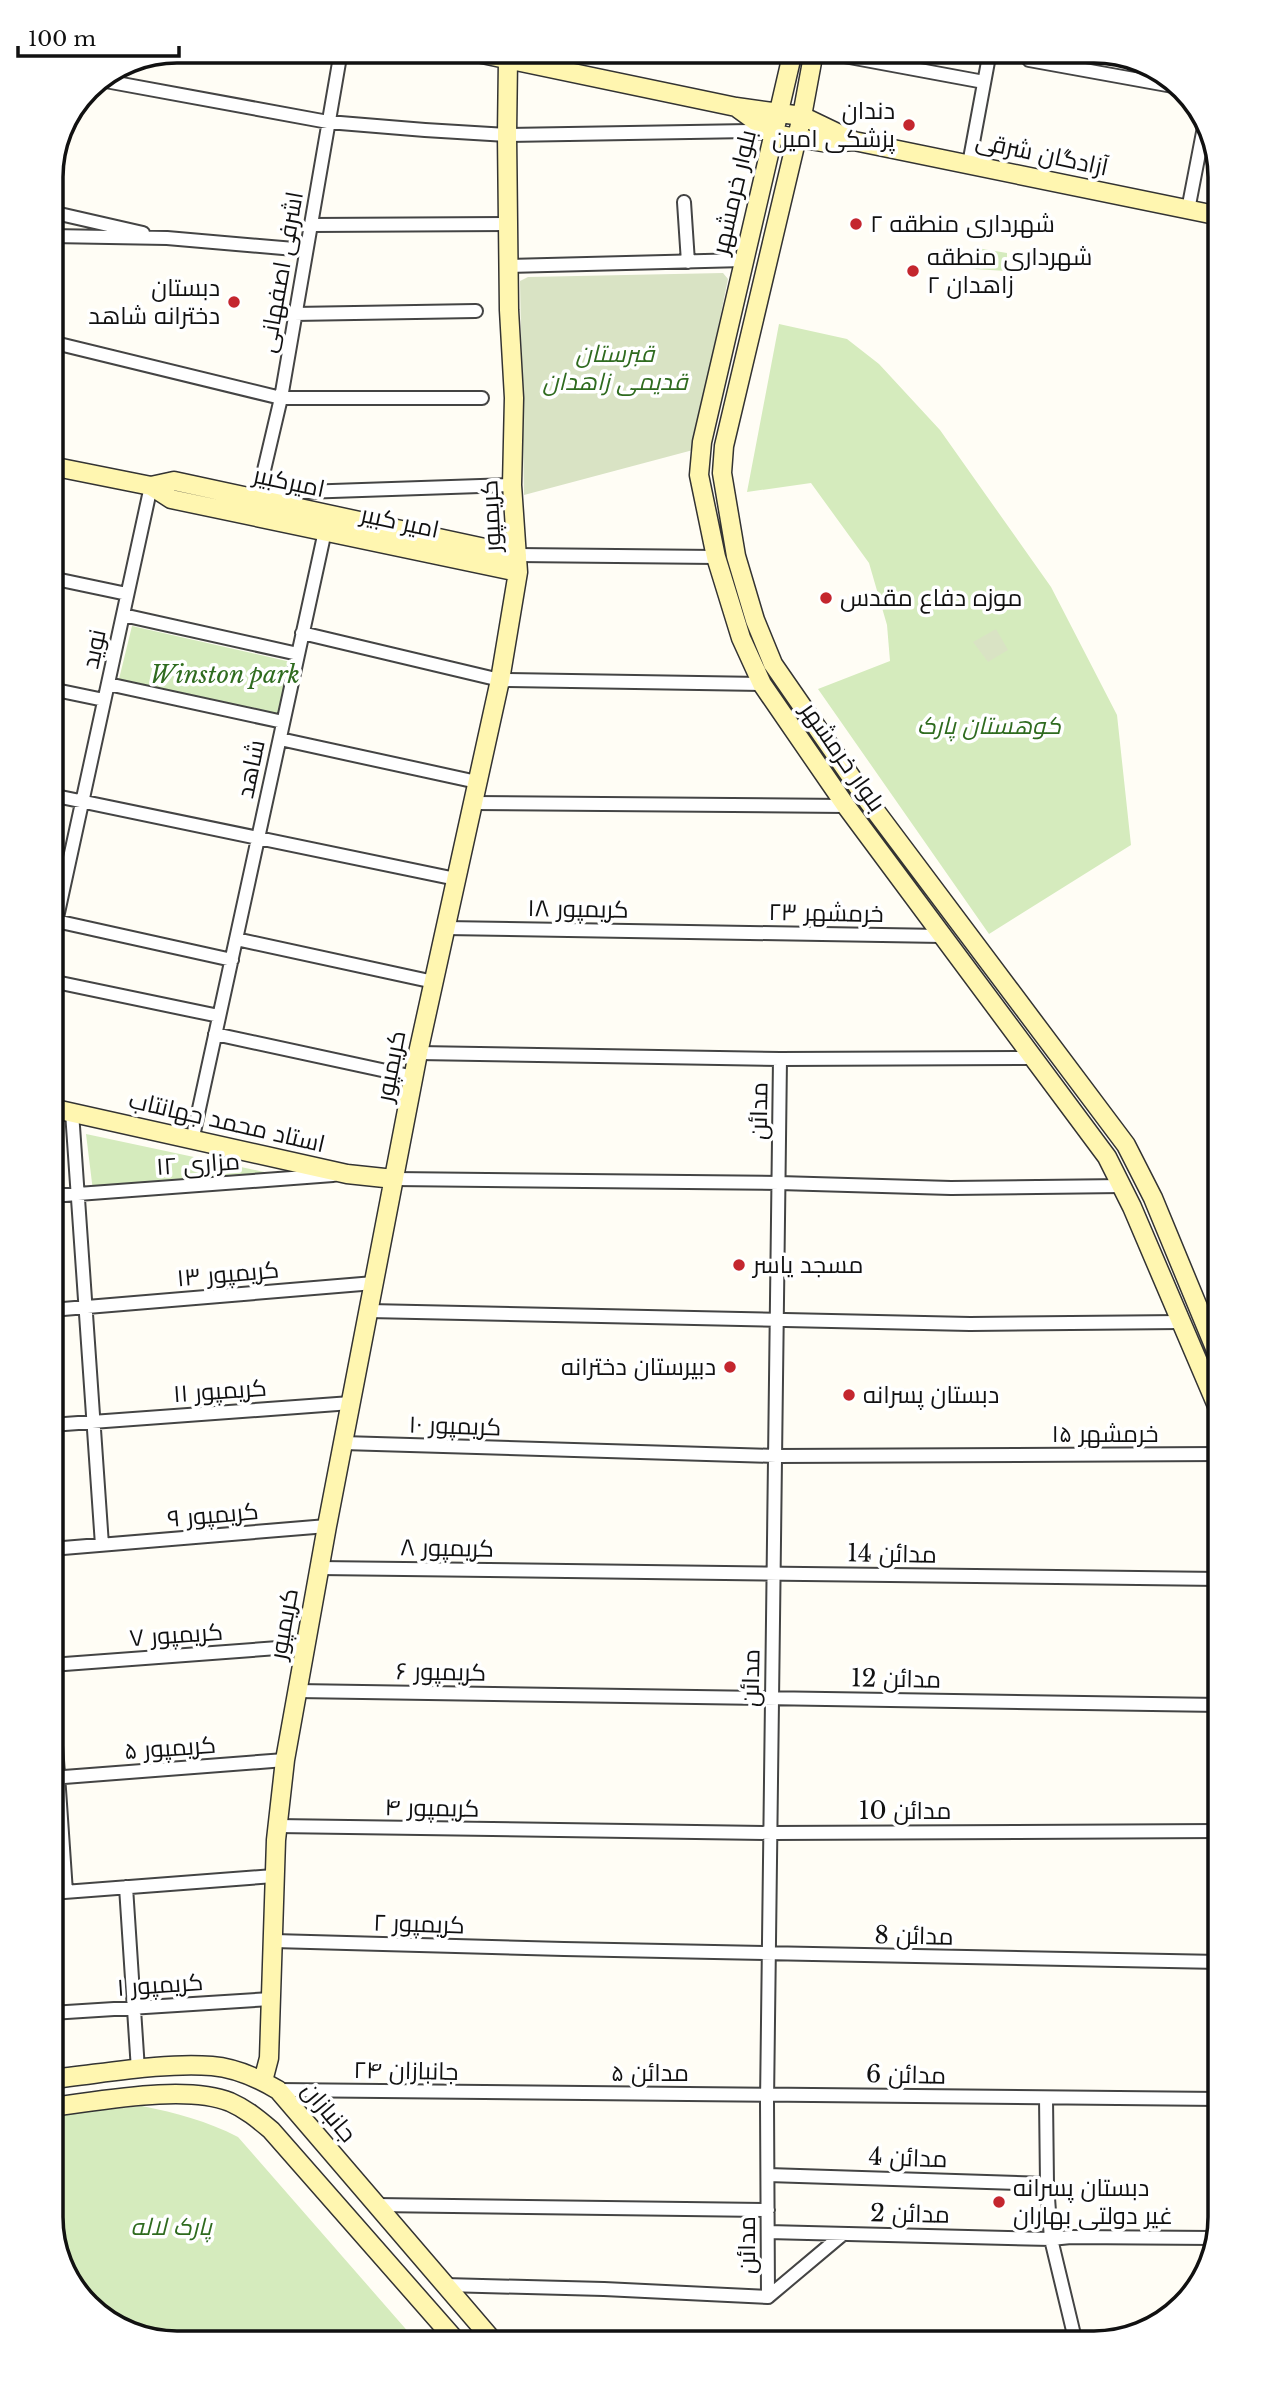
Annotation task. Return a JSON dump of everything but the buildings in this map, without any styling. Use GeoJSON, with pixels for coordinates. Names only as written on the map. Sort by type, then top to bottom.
{"type":"FeatureCollection","features":[{"type":"Feature","properties":{"kind":"main road","name":"کریمپور"},"geometry":{"type":"LineString","coordinates":[[270,2085],[274,1876],[285,1760],[319,1568],[418,1054],[500,680],[518,564],[512,485],[513,398],[507,135],[509,63]]}},
{"type":"Feature","properties":{"kind":"main road"},"geometry":{"type":"LineString","coordinates":[[544,63],[736,107],[802,116],[854,141]]}},
{"type":"Feature","properties":{"kind":"main road","name":"بلوار خرمشهر"},"geometry":{"type":"LineString","coordinates":[[790,63],[702,442],[699,475],[716,556],[741,638],[762,684],[846,806],[1107,1157],[1123,1186],[1208,1385]]}},
{"type":"Feature","properties":{"kind":"main road","name":"بلوار خرمشهر"},"geometry":{"type":"LineString","coordinates":[[813,63],[724,446],[722,473],[736,556],[755,620],[773,664],[865,797],[1126,1146],[1208,1313]]}},
{"type":"Feature","properties":{"kind":"main road"},"geometry":{"type":"LineString","coordinates":[[736,107],[773,134],[828,143],[854,141]]}},
{"type":"Feature","properties":{"kind":"main road","name":"آزادگان شرقی"},"geometry":{"type":"LineString","coordinates":[[854,141],[1208,214]]}},
{"type":"Feature","properties":{"kind":"main road"},"geometry":{"type":"LineString","coordinates":[[729,326],[750,332]]}},
{"type":"Feature","properties":{"kind":"main road","name":"امیرکبیر"},"geometry":{"type":"LineString","coordinates":[[63,468],[151,486],[174,481],[518,564]]}},
{"type":"Feature","properties":{"kind":"main road","name":"امیر کبیر"},"geometry":{"type":"LineString","coordinates":[[151,486],[171,499],[325,531],[518,564]]}},
{"type":"Feature","properties":{"kind":"main road"},"geometry":{"type":"LineString","coordinates":[[890,865],[907,853]]}},
{"type":"Feature","properties":{"kind":"main road","name":"استاد محمد جهانتاب"},"geometry":{"type":"LineString","coordinates":[[63,1110],[347,1174],[394,1180]]}},
{"type":"Feature","properties":{"kind":"main road","name":"جانبازان"},"geometry":{"type":"LineString","coordinates":[[63,2078],[212,2066],[235,2070],[270,2085],[485,2331]]}},
{"type":"Feature","properties":{"kind":"main road"},"geometry":{"type":"LineString","coordinates":[[63,2106],[183,2094],[218,2098],[250,2112],[271,2130],[447,2331]]}},
{"type":"Feature","properties":{"kind":"street","name":"اشرفی اصفهانی"},"geometry":{"type":"LineString","coordinates":[[257,500],[281,398],[339,63]]}},
{"type":"Feature","properties":{"kind":"street"},"geometry":{"type":"LineString","coordinates":[[903,63],[984,82]]}},
{"type":"Feature","properties":{"kind":"street"},"geometry":{"type":"LineString","coordinates":[[969,164],[988,63]]}},
{"type":"Feature","properties":{"kind":"street"},"geometry":{"type":"LineString","coordinates":[[1046,63],[1158,83]]}},
{"type":"Feature","properties":{"kind":"street"},"geometry":{"type":"LineString","coordinates":[[113,82],[328,122],[425,130],[507,135],[750,131],[773,134]]}},
{"type":"Feature","properties":{"kind":"street"},"geometry":{"type":"LineString","coordinates":[[1188,210],[1201,141]]}},
{"type":"Feature","properties":{"kind":"street"},"geometry":{"type":"LineString","coordinates":[[684,202],[688,261]]}},
{"type":"Feature","properties":{"kind":"street"},"geometry":{"type":"LineString","coordinates":[[63,215],[167,238]]}},
{"type":"Feature","properties":{"kind":"street"},"geometry":{"type":"LineString","coordinates":[[310,225],[508,224]]}},
{"type":"Feature","properties":{"kind":"street"},"geometry":{"type":"LineString","coordinates":[[63,236],[167,238],[306,250]]}},
{"type":"Feature","properties":{"kind":"street"},"geometry":{"type":"LineString","coordinates":[[508,266],[744,260]]}},
{"type":"Feature","properties":{"kind":"street"},"geometry":{"type":"LineString","coordinates":[[294,314],[476,312]]}},
{"type":"Feature","properties":{"kind":"street"},"geometry":{"type":"LineString","coordinates":[[63,345],[281,398],[482,398]]}},
{"type":"Feature","properties":{"kind":"street"},"geometry":{"type":"LineString","coordinates":[[257,500],[273,493],[512,485]]}},
{"type":"Feature","properties":{"kind":"street","name":"نوید"},"geometry":{"type":"LineString","coordinates":[[63,873],[82,801],[151,486]]}},
{"type":"Feature","properties":{"kind":"street","name":"شاهد"},"geometry":{"type":"LineString","coordinates":[[192,1140],[325,531]]}},
{"type":"Feature","properties":{"kind":"street"},"geometry":{"type":"LineString","coordinates":[[518,564],[716,556]]}},
{"type":"Feature","properties":{"kind":"street"},"geometry":{"type":"LineString","coordinates":[[63,581],[127,594]]}},
{"type":"Feature","properties":{"kind":"street"},"geometry":{"type":"LineString","coordinates":[[123,615],[298,654]]}},
{"type":"Feature","properties":{"kind":"street"},"geometry":{"type":"LineString","coordinates":[[302,634],[500,680],[762,684]]}},
{"type":"Feature","properties":{"kind":"street"},"geometry":{"type":"LineString","coordinates":[[108,684],[283,722]]}},
{"type":"Feature","properties":{"kind":"street"},"geometry":{"type":"LineString","coordinates":[[63,691],[104,700]]}},
{"type":"Feature","properties":{"kind":"street"},"geometry":{"type":"LineString","coordinates":[[279,739],[477,782]]}},
{"type":"Feature","properties":{"kind":"street"},"geometry":{"type":"LineString","coordinates":[[63,797],[456,879]]}},
{"type":"Feature","properties":{"kind":"street"},"geometry":{"type":"LineString","coordinates":[[473,803],[846,806]]}},
{"type":"Feature","properties":{"kind":"street"},"geometry":{"type":"LineString","coordinates":[[63,923],[232,960]]}},
{"type":"Feature","properties":{"kind":"street","name":"کریمپور ۱۸"},"geometry":{"type":"LineString","coordinates":[[445,928],[709,932]]}},
{"type":"Feature","properties":{"kind":"street","name":"خرمشهر ۲۳"},"geometry":{"type":"LineString","coordinates":[[709,932],[942,936]]}},
{"type":"Feature","properties":{"kind":"street"},"geometry":{"type":"LineString","coordinates":[[236,939],[434,982]]}},
{"type":"Feature","properties":{"kind":"street"},"geometry":{"type":"LineString","coordinates":[[63,984],[219,1016]]}},
{"type":"Feature","properties":{"kind":"street"},"geometry":{"type":"LineString","coordinates":[[215,1034],[414,1077]]}},
{"type":"Feature","properties":{"kind":"street"},"geometry":{"type":"LineString","coordinates":[[418,1054],[780,1059],[1033,1058]]}},
{"type":"Feature","properties":{"kind":"street","name":"مدائن"},"geometry":{"type":"LineString","coordinates":[[768,2297],[767,2094],[779,1319],[780,1059]]}},
{"type":"Feature","properties":{"kind":"street"},"geometry":{"type":"LineString","coordinates":[[72,1112],[102,1545]]}},
{"type":"Feature","properties":{"kind":"street","name":"مزاری ۱۲"},"geometry":{"type":"LineString","coordinates":[[63,1195],[347,1174]]}},
{"type":"Feature","properties":{"kind":"street"},"geometry":{"type":"LineString","coordinates":[[394,1180],[779,1183],[951,1188],[1123,1186]]}},
{"type":"Feature","properties":{"kind":"street","name":"کریمپور ۱۳"},"geometry":{"type":"LineString","coordinates":[[63,1309],[374,1283]]}},
{"type":"Feature","properties":{"kind":"street"},"geometry":{"type":"LineString","coordinates":[[369,1311],[971,1324],[1181,1322]]}},
{"type":"Feature","properties":{"kind":"street","name":"کریمپور ۱۱"},"geometry":{"type":"LineString","coordinates":[[63,1424],[351,1403]]}},
{"type":"Feature","properties":{"kind":"street","name":"کریمپور ۱۰"},"geometry":{"type":"LineString","coordinates":[[343,1443],[776,1457]]}},
{"type":"Feature","properties":{"kind":"street","name":"خرمشهر ۱۵"},"geometry":{"type":"LineString","coordinates":[[776,1457],[1208,1454]]}},
{"type":"Feature","properties":{"kind":"street","name":"کریمپور ۹"},"geometry":{"type":"LineString","coordinates":[[63,1548],[327,1526]]}},
{"type":"Feature","properties":{"kind":"street","name":"کریمپور ۸"},"geometry":{"type":"LineString","coordinates":[[319,1568],[774,1573]]}},
{"type":"Feature","properties":{"kind":"street","name":"مدائن 14"},"geometry":{"type":"LineString","coordinates":[[774,1573],[1208,1579]]}},
{"type":"Feature","properties":{"kind":"street","name":"کریمپور ۷"},"geometry":{"type":"LineString","coordinates":[[63,1664],[305,1646]]}},
{"type":"Feature","properties":{"kind":"street","name":"کریمپور ۶"},"geometry":{"type":"LineString","coordinates":[[297,1691],[772,1698]]}},
{"type":"Feature","properties":{"kind":"street","name":"مدائن 12"},"geometry":{"type":"LineString","coordinates":[[772,1698],[1208,1705]]}},
{"type":"Feature","properties":{"kind":"street","name":"کریمپور ۵"},"geometry":{"type":"LineString","coordinates":[[63,1777],[285,1760]]}},
{"type":"Feature","properties":{"kind":"street","name":"کریمپور ۴"},"geometry":{"type":"LineString","coordinates":[[277,1826],[771,1833]]}},
{"type":"Feature","properties":{"kind":"street","name":"مدائن 10"},"geometry":{"type":"LineString","coordinates":[[771,1833],[1208,1831]]}},
{"type":"Feature","properties":{"kind":"street"},"geometry":{"type":"LineString","coordinates":[[63,1864],[66,1892]]}},
{"type":"Feature","properties":{"kind":"street"},"geometry":{"type":"LineString","coordinates":[[63,1892],[274,1876]]}},
{"type":"Feature","properties":{"kind":"street"},"geometry":{"type":"LineString","coordinates":[[126,1887],[138,2070]]}},
{"type":"Feature","properties":{"kind":"street","name":"کریمپور ۲"},"geometry":{"type":"LineString","coordinates":[[274,1941],[769,1954]]}},
{"type":"Feature","properties":{"kind":"street","name":"مدائن 8"},"geometry":{"type":"LineString","coordinates":[[769,1954],[1208,1962]]}},
{"type":"Feature","properties":{"kind":"street","name":"کریمپور ۱"},"geometry":{"type":"LineString","coordinates":[[63,2012],[271,1999]]}},
{"type":"Feature","properties":{"kind":"street","name":"جانبازان ۲۴"},"geometry":{"type":"LineString","coordinates":[[270,2085],[534,2094]]}},
{"type":"Feature","properties":{"kind":"street","name":"مدائن ۵"},"geometry":{"type":"LineString","coordinates":[[534,2094],[767,2094]]}},
{"type":"Feature","properties":{"kind":"street","name":"مدائن 6"},"geometry":{"type":"LineString","coordinates":[[767,2094],[1208,2099]]}},
{"type":"Feature","properties":{"kind":"street"},"geometry":{"type":"LineString","coordinates":[[1046,2098],[1051,2239],[1073,2331]]}},
{"type":"Feature","properties":{"kind":"street","name":"مدائن 4"},"geometry":{"type":"LineString","coordinates":[[768,2175],[1047,2184]]}},
{"type":"Feature","properties":{"kind":"street"},"geometry":{"type":"LineString","coordinates":[[376,2205],[768,2210]]}},
{"type":"Feature","properties":{"kind":"street","name":"مدائن 2"},"geometry":{"type":"LineString","coordinates":[[768,2232],[1051,2239],[1206,2238]]}},
{"type":"Feature","properties":{"kind":"street"},"geometry":{"type":"LineString","coordinates":[[445,2285],[768,2297],[844,2234]]}},
{"type":"Feature","properties":{"kind":"green space"},"geometry":{"type":"Polygon","coordinates":[[[977,248],[1007,253],[1007,271],[973,269],[970,258],[977,248]]]}},
{"type":"Feature","properties":{"kind":"green space","name":"قبرستان قدیمی زاهدان"},"geometry":{"type":"Polygon","coordinates":[[[723,273],[728,279],[693,450],[524,495],[520,281],[528,277],[723,273]]]}},
{"type":"Feature","properties":{"kind":"green space","name":"کوهستان پارک"},"geometry":{"type":"Polygon","coordinates":[[[779,324],[847,339],[879,364],[940,430],[1051,587],[1117,715],[1131,845],[989,934],[818,689],[890,661],[887,625],[869,563],[811,483],[747,492],[779,324]]]}},
{"type":"Feature","properties":{"kind":"green space","name":"Winston park"},"geometry":{"type":"Polygon","coordinates":[[[132,626],[291,662],[279,715],[119,679],[132,626]]]}},
{"type":"Feature","properties":{"kind":"green space"},"geometry":{"type":"Polygon","coordinates":[[[996,629],[1008,650],[988,662],[973,642],[996,629]]]}},
{"type":"Feature","properties":{"kind":"green space"},"geometry":{"type":"Polygon","coordinates":[[[86,1134],[269,1173],[93,1191],[86,1134]]]}},
{"type":"Feature","properties":{"kind":"green space","name":"پارک لاله"},"geometry":{"type":"Polygon","coordinates":[[[142,2106],[192,2118],[238,2137],[408,2331],[170,2331],[141,2325],[114,2312],[91,2292],[78,2274],[65,2239],[63,2114],[142,2106]]]}},
{"type":"Feature","properties":{"kind":"place","name":"دندان پزشکی امین"},"geometry":{"type":"Point","coordinates":[909,125]}},
{"type":"Feature","properties":{"kind":"place","name":"شهرداری منطقه ۲"},"geometry":{"type":"Point","coordinates":[856,224]}},
{"type":"Feature","properties":{"kind":"place","name":"شهرداری منطقه ۲ زاهدان"},"geometry":{"type":"Point","coordinates":[913,271]}},
{"type":"Feature","properties":{"kind":"place","name":"دبستان دخترانه شاهد"},"geometry":{"type":"Point","coordinates":[234,302]}},
{"type":"Feature","properties":{"kind":"place","name":"موزه دفاع مقدس"},"geometry":{"type":"Point","coordinates":[826,598]}},
{"type":"Feature","properties":{"kind":"place","name":"مسجد یاسر"},"geometry":{"type":"Point","coordinates":[739,1265]}},
{"type":"Feature","properties":{"kind":"place","name":"دبیرستان دخترانه"},"geometry":{"type":"Point","coordinates":[730,1367]}},
{"type":"Feature","properties":{"kind":"place","name":"دبستان پسرانه"},"geometry":{"type":"Point","coordinates":[849,1395]}},
{"type":"Feature","properties":{"kind":"place","name":"دبستان پسرانه غیر دولتی بهاران"},"geometry":{"type":"Point","coordinates":[999,2202]}}]}
